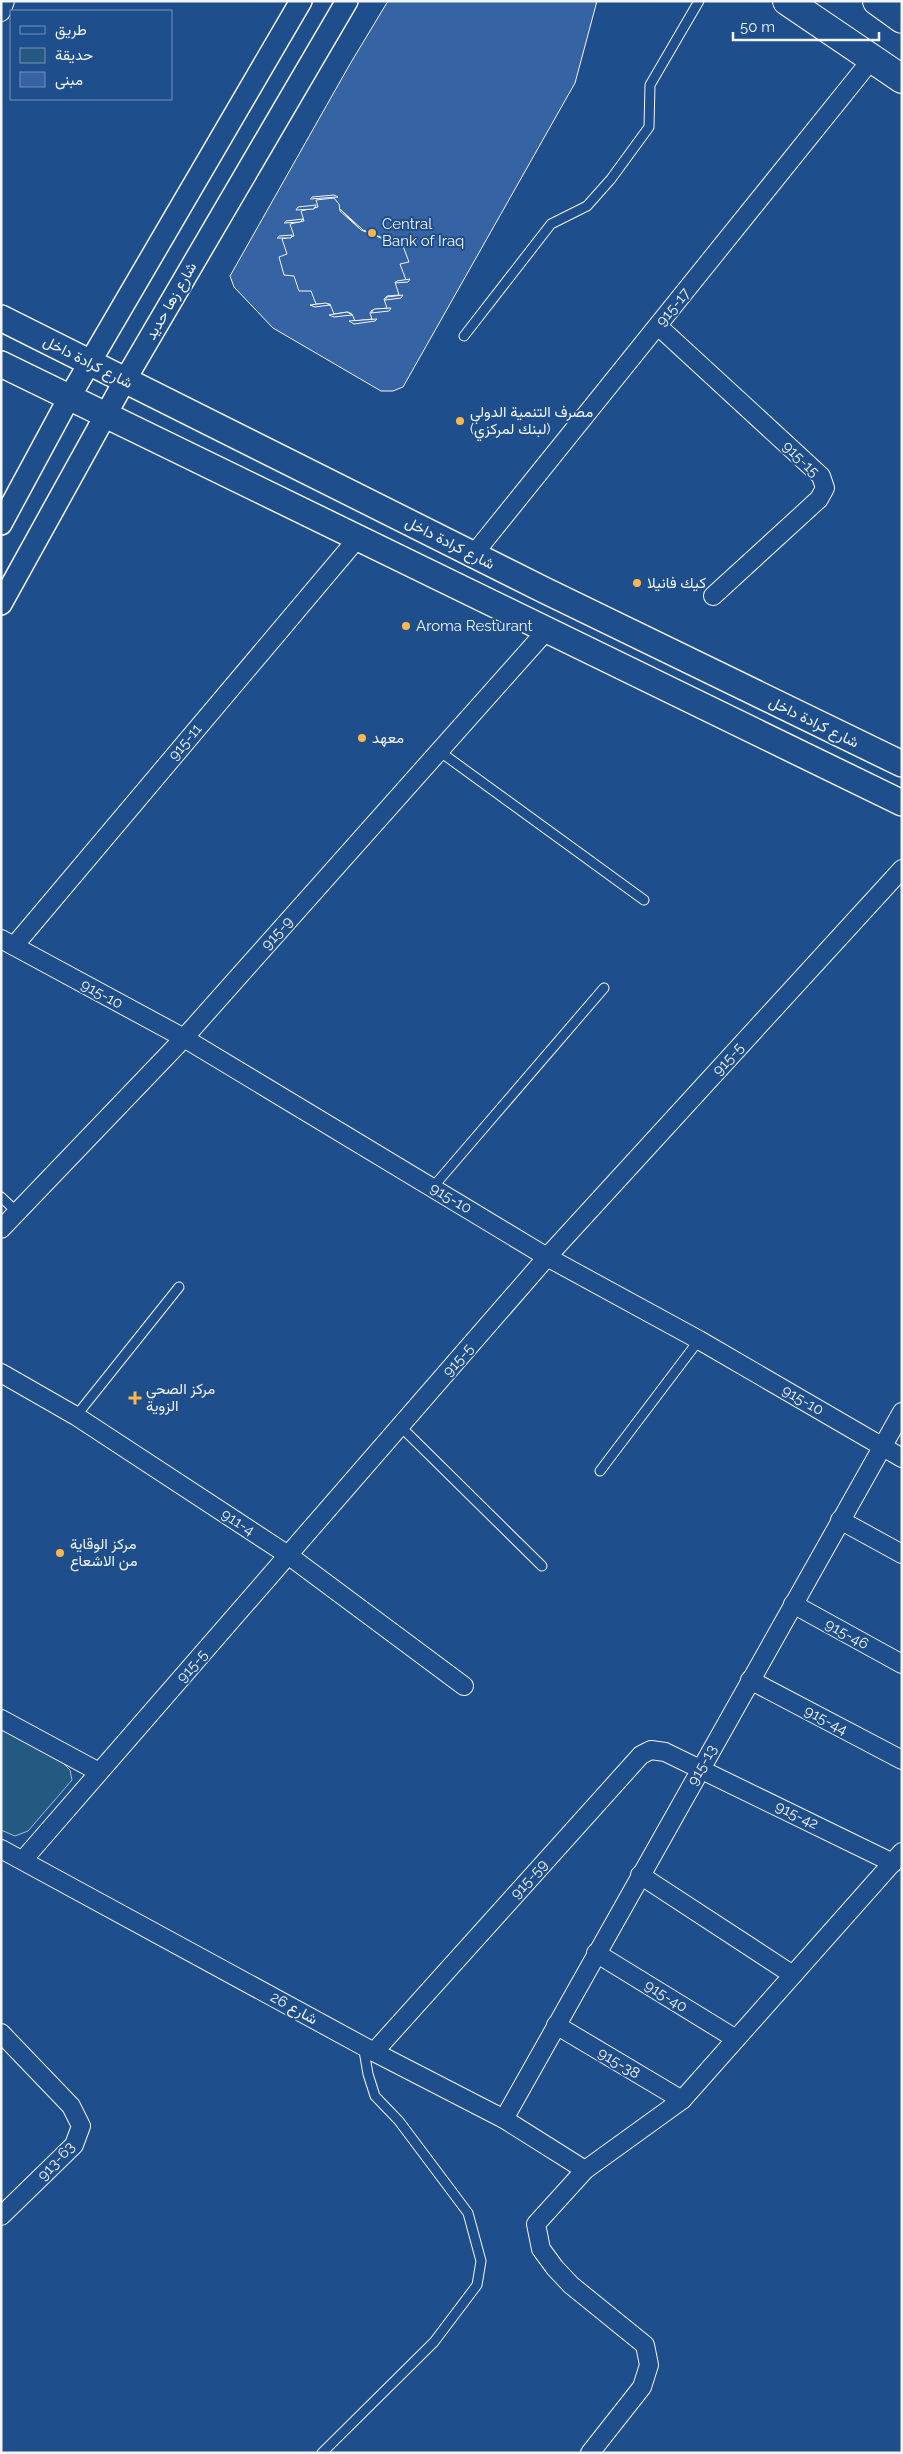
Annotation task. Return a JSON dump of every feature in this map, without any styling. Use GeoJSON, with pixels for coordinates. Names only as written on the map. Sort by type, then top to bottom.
{"type":"FeatureCollection","features":[{"type":"Feature","properties":{"kind":"main road"},"geometry":{"type":"LineString","coordinates":[[787,1],[902,79]]}},
{"type":"Feature","properties":{"kind":"main road"},"geometry":{"type":"LineString","coordinates":[[877,1],[902,19]]}},
{"type":"Feature","properties":{"kind":"main road","name":"شارع كرادة داخل"},"geometry":{"type":"LineString","coordinates":[[1,318],[544,590],[902,764]]}},
{"type":"Feature","properties":{"kind":"main road"},"geometry":{"type":"LineString","coordinates":[[1,364],[902,803]]}},
{"type":"Feature","properties":{"kind":"main road"},"geometry":{"type":"LineString","coordinates":[[537,626],[544,590]]}},
{"type":"Feature","properties":{"kind":"street"},"geometry":{"type":"LineString","coordinates":[[1,12],[5,1]]}},
{"type":"Feature","properties":{"kind":"street"},"geometry":{"type":"LineString","coordinates":[[1,524],[90,363],[301,1]]}},
{"type":"Feature","properties":{"kind":"street","name":"شارع زها حديد"},"geometry":{"type":"LineString","coordinates":[[1,604],[125,380],[347,1]]}},
{"type":"Feature","properties":{"kind":"street","name":"915-17"},"geometry":{"type":"LineString","coordinates":[[474,555],[872,59]]}},
{"type":"Feature","properties":{"kind":"street","name":"915-15"},"geometry":{"type":"LineString","coordinates":[[658,326],[821,476],[825,488],[819,499],[713,596]]}},
{"type":"Feature","properties":{"kind":"street","name":"915-11"},"geometry":{"type":"LineString","coordinates":[[7,942],[357,539]]}},
{"type":"Feature","properties":{"kind":"street","name":"915-9"},"geometry":{"type":"LineString","coordinates":[[1,1229],[184,1038],[439,751],[537,626]]}},
{"type":"Feature","properties":{"kind":"street","name":"915-5"},"geometry":{"type":"LineString","coordinates":[[23,1860],[547,1257],[902,869]]}},
{"type":"Feature","properties":{"kind":"street","name":"915-10"},"geometry":{"type":"LineString","coordinates":[[7,942],[184,1038],[434,1187],[547,1257],[698,1340],[902,1458]]}},
{"type":"Feature","properties":{"kind":"street","name":"911-4"},"geometry":{"type":"LineString","coordinates":[[1,1373],[76,1416],[288,1555],[464,1686]]}},
{"type":"Feature","properties":{"kind":"street","name":"915-13"},"geometry":{"type":"LineString","coordinates":[[504,2119],[792,1604],[902,1412]]}},
{"type":"Feature","properties":{"kind":"street"},"geometry":{"type":"LineString","coordinates":[[840,1520],[902,1554]]}},
{"type":"Feature","properties":{"kind":"street","name":"915-46"},"geometry":{"type":"LineString","coordinates":[[792,1604],[902,1664]]}},
{"type":"Feature","properties":{"kind":"street","name":"915-44"},"geometry":{"type":"LineString","coordinates":[[750,1680],[902,1760]]}},
{"type":"Feature","properties":{"kind":"street"},"geometry":{"type":"LineString","coordinates":[[1,1719],[99,1772]]}},
{"type":"Feature","properties":{"kind":"street","name":"915-59"},"geometry":{"type":"LineString","coordinates":[[368,2048],[641,1755],[651,1750],[664,1752],[700,1768]]}},
{"type":"Feature","properties":{"kind":"street","name":"915-42"},"geometry":{"type":"LineString","coordinates":[[700,1768],[897,1857]]}},
{"type":"Feature","properties":{"kind":"street","name":"شارع 26"},"geometry":{"type":"LineString","coordinates":[[1,1849],[368,2048],[504,2119],[585,2170]]}},
{"type":"Feature","properties":{"kind":"street"},"geometry":{"type":"LineString","coordinates":[[590,2453],[642,2387],[649,2365],[645,2346],[572,2285],[555,2268],[541,2250],[536,2224],[585,2170],[682,2100],[897,1857]]}},
{"type":"Feature","properties":{"kind":"street"},"geometry":{"type":"LineString","coordinates":[[640,1875],[793,1976]]}},
{"type":"Feature","properties":{"kind":"street","name":"915-40"},"geometry":{"type":"LineString","coordinates":[[596,1953],[736,2039]]}},
{"type":"Feature","properties":{"kind":"street","name":"915-38"},"geometry":{"type":"LineString","coordinates":[[556,2025],[682,2100]]}},
{"type":"Feature","properties":{"kind":"street","name":"913-63"},"geometry":{"type":"LineString","coordinates":[[1,2033],[71,2106],[81,2126],[74,2145],[1,2216]]}},
{"type":"Feature","properties":{"kind":"lane"},"geometry":{"type":"LineString","coordinates":[[464,336],[552,224],[587,206],[611,179],[649,127],[650,85],[700,1]]}},
{"type":"Feature","properties":{"kind":"lane"},"geometry":{"type":"LineString","coordinates":[[439,751],[644,900]]}},
{"type":"Feature","properties":{"kind":"lane"},"geometry":{"type":"LineString","coordinates":[[434,1187],[604,988]]}},
{"type":"Feature","properties":{"kind":"lane"},"geometry":{"type":"LineString","coordinates":[[1,1197],[17,1212]]}},
{"type":"Feature","properties":{"kind":"lane"},"geometry":{"type":"LineString","coordinates":[[76,1416],[179,1287]]}},
{"type":"Feature","properties":{"kind":"lane"},"geometry":{"type":"LineString","coordinates":[[600,1471],[698,1340]]}},
{"type":"Feature","properties":{"kind":"lane"},"geometry":{"type":"LineString","coordinates":[[400,1426],[542,1566]]}},
{"type":"Feature","properties":{"kind":"lane"},"geometry":{"type":"LineString","coordinates":[[322,2453],[434,2342],[476,2285],[481,2261],[468,2212],[376,2096],[368,2074],[368,2048]]}},
{"type":"Feature","properties":{"kind":"green space"},"geometry":{"type":"Polygon","coordinates":[[[1,1729],[61,1761],[70,1770],[72,1780],[28,1831],[15,1836],[1,1830],[1,1729]]]}},
{"type":"Feature","properties":{"kind":"building","name":"Central Bank of Iraq"},"geometry":{"type":"Polygon","coordinates":[[[388,1],[597,1],[575,83],[403,387],[393,391],[381,391],[273,328],[234,287],[230,276],[350,64],[388,1]]]}},
{"type":"Feature","properties":{"kind":"building"},"geometry":{"type":"Polygon","coordinates":[[[334,195],[338,197],[310,199],[312,197],[334,195]]]}},
{"type":"Feature","properties":{"kind":"building"},"geometry":{"type":"Polygon","coordinates":[[[334,198],[339,204],[340,211],[360,229],[388,241],[391,239],[395,246],[403,246],[409,262],[400,264],[406,280],[395,282],[399,295],[387,296],[384,299],[387,308],[372,310],[370,313],[372,319],[355,321],[352,314],[348,312],[334,314],[330,304],[316,304],[311,291],[299,291],[294,276],[284,275],[279,257],[287,254],[282,239],[294,236],[290,224],[304,221],[301,211],[318,207],[316,200],[334,198]]]}},
{"type":"Feature","properties":{"kind":"building"},"geometry":{"type":"Polygon","coordinates":[[[316,205],[314,209],[296,210],[298,207],[316,205]]]}},
{"type":"Feature","properties":{"kind":"building"},"geometry":{"type":"Polygon","coordinates":[[[340,209],[363,230],[390,241],[361,230],[340,209]]]}},
{"type":"Feature","properties":{"kind":"building"},"geometry":{"type":"Polygon","coordinates":[[[303,219],[300,222],[284,223],[286,221],[303,219]]]}},
{"type":"Feature","properties":{"kind":"building"},"geometry":{"type":"Polygon","coordinates":[[[292,235],[291,238],[277,238],[279,236],[292,235]]]}},
{"type":"Feature","properties":{"kind":"building"},"geometry":{"type":"Polygon","coordinates":[[[410,279],[408,282],[395,283],[397,281],[410,279]]]}},
{"type":"Feature","properties":{"kind":"building"},"geometry":{"type":"Polygon","coordinates":[[[403,295],[401,298],[385,300],[387,297],[403,295]]]}},
{"type":"Feature","properties":{"kind":"building"},"geometry":{"type":"Polygon","coordinates":[[[326,303],[330,305],[315,307],[310,305],[326,303]]]}},
{"type":"Feature","properties":{"kind":"building"},"geometry":{"type":"Polygon","coordinates":[[[391,308],[389,311],[371,313],[374,309],[391,308]]]}},
{"type":"Feature","properties":{"kind":"building"},"geometry":{"type":"Polygon","coordinates":[[[347,312],[352,315],[334,317],[329,315],[347,312]]]}},
{"type":"Feature","properties":{"kind":"building"},"geometry":{"type":"Polygon","coordinates":[[[377,319],[375,321],[354,324],[349,321],[377,319]]]}},
{"type":"Feature","properties":{"kind":"place","name":"Central Bank of Iraq"},"geometry":{"type":"Point","coordinates":[372,233]}},
{"type":"Feature","properties":{"kind":"place","name":"مصرف التنمية الدولي (لبنك لمركزي)"},"geometry":{"type":"Point","coordinates":[460,421]}},
{"type":"Feature","properties":{"kind":"place","name":"كيك فانيلا"},"geometry":{"type":"Point","coordinates":[637,583]}},
{"type":"Feature","properties":{"kind":"place","name":"Aroma Resturant"},"geometry":{"type":"Point","coordinates":[406,626]}},
{"type":"Feature","properties":{"kind":"place","name":"معهد"},"geometry":{"type":"Point","coordinates":[362,738]}},
{"type":"Feature","properties":{"kind":"place","name":"مركز الصحي الزوية"},"geometry":{"type":"Point","coordinates":[135,1398]}},
{"type":"Feature","properties":{"kind":"place","name":"مركز الوقاية من الاشعاع"},"geometry":{"type":"Point","coordinates":[60,1553]}}]}
